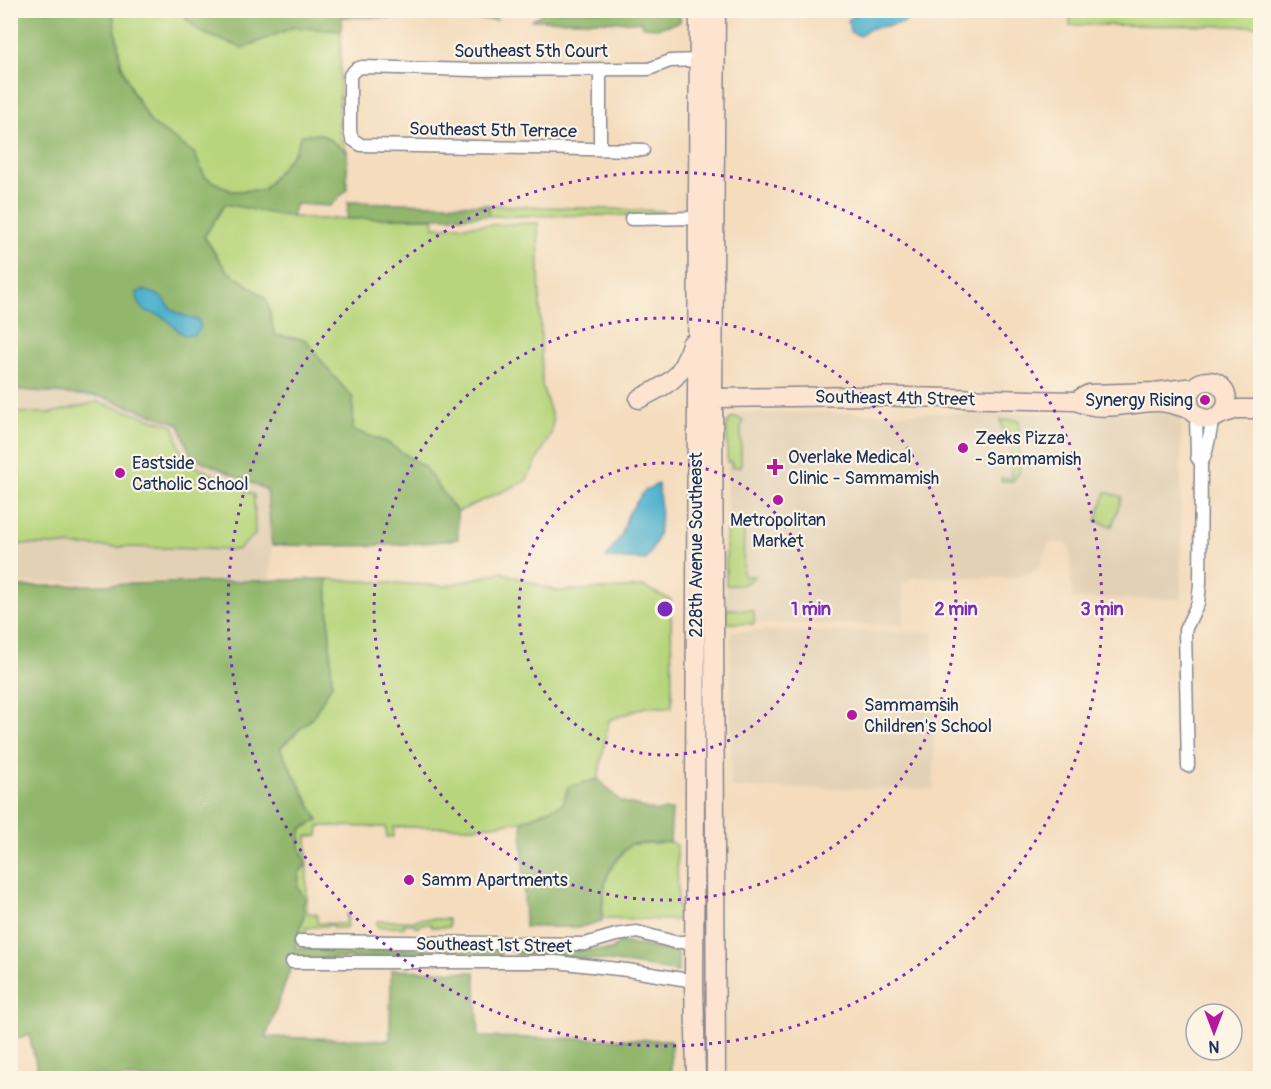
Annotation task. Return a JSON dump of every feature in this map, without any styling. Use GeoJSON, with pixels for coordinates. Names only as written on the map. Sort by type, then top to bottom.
{"type":"FeatureCollection","features":[{"type":"Feature","properties":{"kind":"main road","name":"228th Avenue Southeast"},"geometry":{"type":"LineString","coordinates":[[696,1078],[694,942],[699,10]]}},
{"type":"Feature","properties":{"kind":"main road","name":"228th Avenue Southeast"},"geometry":{"type":"LineString","coordinates":[[716,10],[713,398],[716,1078]]}},
{"type":"Feature","properties":{"kind":"main road"},"geometry":{"type":"LineString","coordinates":[[639,399],[676,378],[686,364],[692,340],[697,297]]}},
{"type":"Feature","properties":{"kind":"main road"},"geometry":{"type":"LineString","coordinates":[[1225,389],[1228,401],[1206,415],[1189,397],[1194,387],[1208,380],[1215,381],[1240,396],[1260,398]]}},
{"type":"Feature","properties":{"kind":"main road","name":"Southeast 4th Street"},"geometry":{"type":"LineString","coordinates":[[1076,401],[1089,394],[1155,392],[1194,387]]}},
{"type":"Feature","properties":{"kind":"main road","name":"Southeast 4th Street"},"geometry":{"type":"LineString","coordinates":[[713,398],[864,396],[1076,401],[1088,406],[1120,407],[1156,401],[1206,415],[1238,409],[1260,409]]}},
{"type":"Feature","properties":{"kind":"street","name":"Southeast 5th Court"},"geometry":{"type":"LineString","coordinates":[[350,131],[349,79],[352,72],[362,67],[649,69],[670,61],[698,60]]}},
{"type":"Feature","properties":{"kind":"street"},"geometry":{"type":"LineString","coordinates":[[600,69],[600,149]]}},
{"type":"Feature","properties":{"kind":"street","name":"Southeast 5th Terrace"},"geometry":{"type":"LineString","coordinates":[[350,131],[352,139],[361,145],[368,146],[643,150]]}},
{"type":"Feature","properties":{"kind":"street"},"geometry":{"type":"LineString","coordinates":[[631,219],[698,218]]}},
{"type":"Feature","properties":{"kind":"street"},"geometry":{"type":"LineString","coordinates":[[1201,463],[1197,458],[1206,415]]}},
{"type":"Feature","properties":{"kind":"street"},"geometry":{"type":"LineString","coordinates":[[1188,766],[1185,630],[1198,603],[1200,584],[1201,463],[1205,458],[1206,415]]}},
{"type":"Feature","properties":{"kind":"street"},"geometry":{"type":"LineString","coordinates":[[301,941],[585,944],[637,932],[674,942],[694,942]]}},
{"type":"Feature","properties":{"kind":"street","name":"Southeast 1st Street"},"geometry":{"type":"LineString","coordinates":[[292,962],[556,962],[694,981]]}},
{"type":"Feature","properties":{"kind":"shaded area","name":"Eastside Catholic School"},"geometry":{"type":"Polygon","coordinates":[[[10,389],[102,397],[180,424],[191,456],[267,490],[272,545],[270,579],[11,583],[10,389]]]}},
{"type":"Feature","properties":{"kind":"shaded area"},"geometry":{"type":"Polygon","coordinates":[[[740,413],[1181,413],[1181,599],[1072,599],[1070,548],[1066,544],[1055,542],[1048,545],[1041,564],[1035,571],[1027,574],[1010,578],[914,577],[903,584],[904,625],[726,623],[727,424],[731,418],[740,413]]]}},
{"type":"Feature","properties":{"kind":"shaded area"},"geometry":{"type":"Polygon","coordinates":[[[731,631],[934,632],[934,789],[731,788],[731,631]]]}},
{"type":"Feature","properties":{"kind":"green space"},"geometry":{"type":"Polygon","coordinates":[[[115,10],[190,11],[185,18],[243,48],[294,27],[341,31],[339,133],[347,151],[321,134],[295,151],[263,190],[231,191],[205,177],[194,153],[151,123],[132,91],[121,64],[113,14],[115,10]]]}},
{"type":"Feature","properties":{"kind":"green space"},"geometry":{"type":"Polygon","coordinates":[[[190,10],[488,10],[497,20],[342,17],[341,31],[294,27],[243,48],[202,33],[185,18],[190,10]]]}},
{"type":"Feature","properties":{"kind":"green space"},"geometry":{"type":"Polygon","coordinates":[[[10,11],[111,11],[121,64],[132,91],[151,123],[194,153],[205,177],[231,191],[263,190],[295,151],[301,135],[321,134],[347,151],[347,190],[330,206],[296,204],[292,216],[225,204],[204,237],[226,270],[266,298],[275,335],[306,340],[353,398],[353,430],[386,442],[424,467],[457,512],[458,539],[389,545],[272,545],[267,490],[191,456],[179,424],[102,397],[11,389],[10,11]]]}},
{"type":"Feature","properties":{"kind":"green space"},"geometry":{"type":"Polygon","coordinates":[[[546,11],[680,11],[680,22],[658,28],[643,27],[642,22],[532,20],[546,11]]]}},
{"type":"Feature","properties":{"kind":"green space"},"geometry":{"type":"Polygon","coordinates":[[[1070,11],[1260,11],[1260,26],[1070,25],[1070,11]]]}},
{"type":"Feature","properties":{"kind":"green space"},"geometry":{"type":"Polygon","coordinates":[[[348,202],[489,205],[489,216],[347,219],[348,202]]]}},
{"type":"Feature","properties":{"kind":"green space"},"geometry":{"type":"Polygon","coordinates":[[[225,204],[314,219],[433,218],[434,227],[538,223],[542,385],[553,420],[551,434],[526,481],[457,512],[424,467],[386,442],[353,430],[353,398],[306,340],[275,335],[266,298],[226,270],[204,236],[225,204]]]}},
{"type":"Feature","properties":{"kind":"green space"},"geometry":{"type":"Polygon","coordinates":[[[489,205],[664,211],[664,215],[489,216],[489,205]]]}},
{"type":"Feature","properties":{"kind":"green space","name":"Eastside Catholic School"},"geometry":{"type":"Polygon","coordinates":[[[98,402],[174,426],[180,450],[188,463],[254,495],[255,535],[237,550],[11,544],[11,413],[51,413],[98,402]]]}},
{"type":"Feature","properties":{"kind":"green space"},"geometry":{"type":"Polygon","coordinates":[[[735,417],[744,421],[741,426],[741,467],[731,467],[732,462],[727,462],[727,424],[731,418],[735,417]]]}},
{"type":"Feature","properties":{"kind":"green space"},"geometry":{"type":"Polygon","coordinates":[[[1001,420],[1019,420],[1019,473],[1013,481],[1001,481],[1001,478],[1011,478],[1011,433],[1003,432],[1001,420]]]}},
{"type":"Feature","properties":{"kind":"green space"},"geometry":{"type":"Polygon","coordinates":[[[1106,492],[1122,497],[1112,526],[1096,521],[1106,492]]]}},
{"type":"Feature","properties":{"kind":"green space"},"geometry":{"type":"Polygon","coordinates":[[[734,527],[744,527],[743,576],[754,576],[742,585],[726,585],[726,530],[733,531],[734,527]]]}},
{"type":"Feature","properties":{"kind":"green space"},"geometry":{"type":"Polygon","coordinates":[[[501,572],[556,591],[644,587],[671,600],[672,707],[646,707],[609,720],[598,779],[568,787],[563,804],[522,821],[476,827],[394,827],[393,837],[387,837],[386,827],[319,826],[318,836],[307,836],[307,913],[317,914],[317,923],[346,924],[346,914],[348,914],[347,928],[333,928],[333,925],[306,928],[305,937],[301,938],[299,934],[304,904],[298,888],[299,872],[305,867],[303,853],[300,849],[301,829],[318,820],[280,748],[312,718],[332,684],[327,579],[445,586],[501,572]]]}},
{"type":"Feature","properties":{"kind":"green space"},"geometry":{"type":"Polygon","coordinates":[[[327,579],[332,684],[312,718],[280,748],[318,820],[301,829],[300,848],[305,864],[299,873],[298,888],[306,899],[303,904],[304,915],[295,948],[500,950],[501,957],[294,959],[266,1037],[390,1040],[391,970],[475,972],[479,1037],[671,1040],[671,1078],[39,1076],[29,1034],[11,1041],[11,587],[327,579]]]}},
{"type":"Feature","properties":{"kind":"green space"},"geometry":{"type":"Polygon","coordinates":[[[726,609],[752,610],[754,624],[726,623],[726,609]]]}},
{"type":"Feature","properties":{"kind":"green space"},"geometry":{"type":"Polygon","coordinates":[[[598,779],[620,801],[655,811],[672,810],[670,842],[631,844],[615,862],[604,887],[602,921],[581,927],[525,927],[522,821],[563,804],[568,787],[598,779]]]}},
{"type":"Feature","properties":{"kind":"green space"},"geometry":{"type":"Polygon","coordinates":[[[670,842],[677,845],[678,920],[602,918],[607,877],[622,853],[631,844],[670,842]]]}},
{"type":"Feature","properties":{"kind":"green space"},"geometry":{"type":"Polygon","coordinates":[[[417,919],[448,919],[449,927],[420,924],[420,927],[415,927],[415,924],[404,924],[404,927],[377,927],[377,921],[416,921],[417,919]]]}},
{"type":"Feature","properties":{"kind":"green space"},"geometry":{"type":"Polygon","coordinates":[[[619,942],[678,952],[678,972],[598,960],[517,955],[512,950],[612,950],[619,942]]]}},
{"type":"Feature","properties":{"kind":"water"},"geometry":{"type":"Polygon","coordinates":[[[919,10],[904,23],[868,29],[860,36],[850,32],[848,20],[860,11],[919,10]]]}},
{"type":"Feature","properties":{"kind":"water"},"geometry":{"type":"Polygon","coordinates":[[[143,290],[164,299],[170,308],[179,314],[198,320],[199,330],[194,335],[184,335],[166,319],[143,309],[138,301],[137,293],[143,290]]]}},
{"type":"Feature","properties":{"kind":"water"},"geometry":{"type":"Polygon","coordinates":[[[658,484],[659,532],[646,560],[606,558],[622,534],[628,514],[645,490],[658,484]]]}},
{"type":"Feature","properties":{"kind":"place","name":"Synergy Rising"},"geometry":{"type":"Point","coordinates":[1205,400]}},
{"type":"Feature","properties":{"kind":"place","name":"Zeeks Pizza - Sammamish"},"geometry":{"type":"Point","coordinates":[963,448]}},
{"type":"Feature","properties":{"kind":"place","name":"Overlake Medical Clinic - Sammamish"},"geometry":{"type":"Point","coordinates":[775,467]}},
{"type":"Feature","properties":{"kind":"place","name":"Eastside Catholic School"},"geometry":{"type":"Point","coordinates":[120,473]}},
{"type":"Feature","properties":{"kind":"place","name":"Metropolitan Market"},"geometry":{"type":"Point","coordinates":[778,500]}},
{"type":"Feature","properties":{"kind":"place","name":"Sammamsih Children's School"},"geometry":{"type":"Point","coordinates":[852,715]}},
{"type":"Feature","properties":{"kind":"place","name":"Samm Apartments"},"geometry":{"type":"Point","coordinates":[409,880]}}]}
